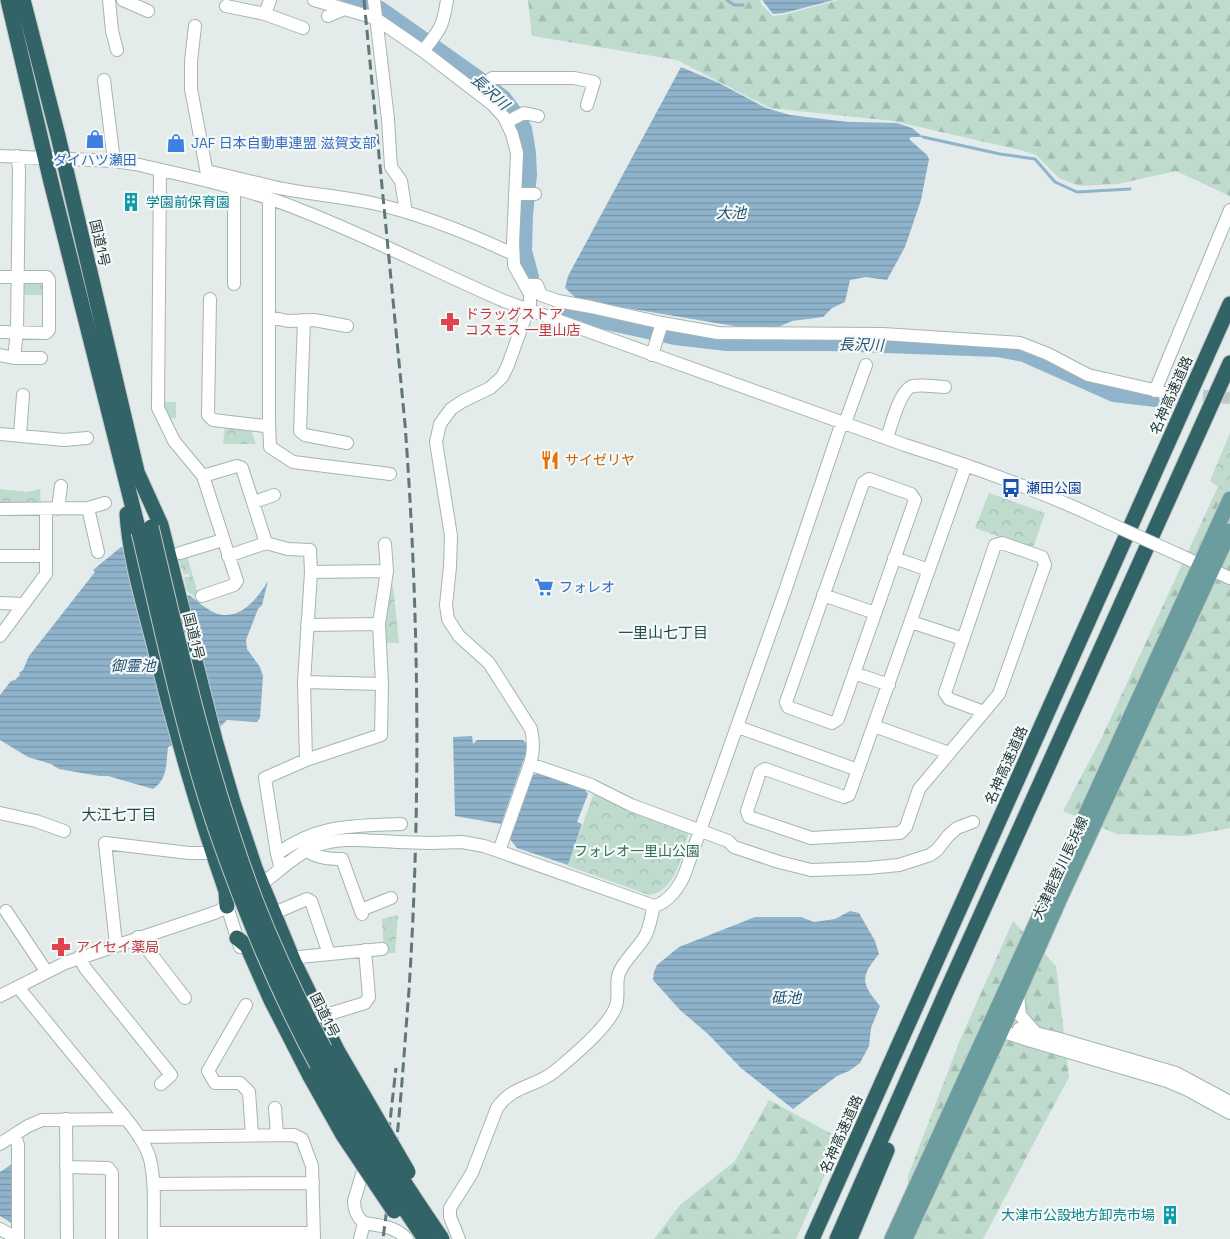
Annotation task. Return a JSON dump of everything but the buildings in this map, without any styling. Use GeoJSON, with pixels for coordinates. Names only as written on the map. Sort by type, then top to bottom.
{"type":"FeatureCollection","features":[{"type":"Feature","properties":{"kind":"highway","name":"国道1号"},"geometry":{"type":"LineString","coordinates":[[8,0],[63,158],[130,472]]}},
{"type":"Feature","properties":{"kind":"highway","name":"国道1号"},"geometry":{"type":"LineString","coordinates":[[23,0],[45,157],[145,530],[212,772],[234,840],[257,904],[303,1009],[332,1065],[385,1155],[442,1239]]}},
{"type":"Feature","properties":{"kind":"highway","name":"名神高速道路"},"geometry":{"type":"LineString","coordinates":[[812,1239],[1230,304]]}},
{"type":"Feature","properties":{"kind":"highway"},"geometry":{"type":"LineString","coordinates":[[837,1239],[947,990],[1230,363]]}},
{"type":"Feature","properties":{"kind":"highway"},"geometry":{"type":"LineString","coordinates":[[130,472],[145,530],[215,740],[233,802],[263,887],[294,962],[337,1050],[420,1191],[442,1239]]}},
{"type":"Feature","properties":{"kind":"highway","name":"国道1号"},"geometry":{"type":"LineString","coordinates":[[145,530],[195,760],[218,837],[248,916],[291,1015],[320,1072],[365,1147],[425,1239]]}},
{"type":"Feature","properties":{"kind":"highway"},"geometry":{"type":"LineString","coordinates":[[145,530],[133,561],[180,749],[226,891],[227,906]]}},
{"type":"Feature","properties":{"kind":"highway"},"geometry":{"type":"LineString","coordinates":[[237,938],[248,946],[271,1000],[310,1076],[358,1159],[393,1210],[418,1239]]}},
{"type":"Feature","properties":{"kind":"highway"},"geometry":{"type":"LineString","coordinates":[[850,1239],[888,1147],[947,990]]}},
{"type":"Feature","properties":{"kind":"main road","name":"大津能登川長浜線"},"geometry":{"type":"LineString","coordinates":[[892,1239],[998,1026],[1018,993],[1206,568],[1230,499]]}},
{"type":"Feature","properties":{"kind":"main road","name":"大津能登川長浜線"},"geometry":{"type":"LineString","coordinates":[[904,1239],[998,1026],[1206,568],[1230,531]]}},
{"type":"Feature","properties":{"kind":"street"},"geometry":{"type":"LineString","coordinates":[[109,0],[112,31],[117,50]]}},
{"type":"Feature","properties":{"kind":"street"},"geometry":{"type":"LineString","coordinates":[[124,0],[148,11]]}},
{"type":"Feature","properties":{"kind":"street"},"geometry":{"type":"LineString","coordinates":[[265,14],[270,0]]}},
{"type":"Feature","properties":{"kind":"street"},"geometry":{"type":"LineString","coordinates":[[314,0],[375,18],[480,94],[499,110],[507,121],[517,153],[513,254],[516,272],[525,284],[530,299],[528,310],[502,377],[490,388],[463,401],[452,409],[440,424],[436,442],[451,536],[446,605],[448,618],[459,636],[489,663],[531,729],[533,740],[534,752],[499,851]]}},
{"type":"Feature","properties":{"kind":"street"},"geometry":{"type":"LineString","coordinates":[[374,0],[388,119],[391,167],[401,181],[406,212]]}},
{"type":"Feature","properties":{"kind":"street"},"geometry":{"type":"LineString","coordinates":[[424,52],[444,21],[446,0]]}},
{"type":"Feature","properties":{"kind":"street"},"geometry":{"type":"LineString","coordinates":[[226,6],[265,14],[303,28]]}},
{"type":"Feature","properties":{"kind":"street"},"geometry":{"type":"LineString","coordinates":[[328,16],[344,9]]}},
{"type":"Feature","properties":{"kind":"street"},"geometry":{"type":"LineString","coordinates":[[195,26],[191,61],[191,89],[208,176]]}},
{"type":"Feature","properties":{"kind":"street"},"geometry":{"type":"LineString","coordinates":[[480,94],[492,79],[574,78],[594,82],[587,105]]}},
{"type":"Feature","properties":{"kind":"street"},"geometry":{"type":"LineString","coordinates":[[104,80],[114,161]]}},
{"type":"Feature","properties":{"kind":"street"},"geometry":{"type":"LineString","coordinates":[[507,121],[523,113],[538,116]]}},
{"type":"Feature","properties":{"kind":"street"},"geometry":{"type":"LineString","coordinates":[[0,156],[114,161],[160,170],[326,194],[406,212],[449,227],[513,254]]}},
{"type":"Feature","properties":{"kind":"street"},"geometry":{"type":"LineString","coordinates":[[14,358],[17,332],[18,277],[19,169],[17,156]]}},
{"type":"Feature","properties":{"kind":"street"},"geometry":{"type":"LineString","coordinates":[[160,170],[158,408],[174,441],[202,476],[237,581],[234,585],[202,596]]}},
{"type":"Feature","properties":{"kind":"street"},"geometry":{"type":"LineString","coordinates":[[208,176],[234,188],[269,198],[303,211],[465,284],[528,310],[1029,488],[1230,578]]}},
{"type":"Feature","properties":{"kind":"street"},"geometry":{"type":"LineString","coordinates":[[234,188],[234,284]]}},
{"type":"Feature","properties":{"kind":"street"},"geometry":{"type":"LineString","coordinates":[[516,194],[534,194]]}},
{"type":"Feature","properties":{"kind":"street"},"geometry":{"type":"LineString","coordinates":[[269,198],[270,447],[293,462],[390,474]]}},
{"type":"Feature","properties":{"kind":"street"},"geometry":{"type":"LineString","coordinates":[[525,284],[537,285],[541,295],[558,301],[662,324],[718,333],[883,334],[1020,344],[1048,354],[1088,375],[1161,392],[1230,210]]}},
{"type":"Feature","properties":{"kind":"street"},"geometry":{"type":"LineString","coordinates":[[0,277],[47,277],[49,280],[49,330],[46,333],[0,332]]}},
{"type":"Feature","properties":{"kind":"street"},"geometry":{"type":"LineString","coordinates":[[210,299],[208,415],[213,420],[265,426],[269,421]]}},
{"type":"Feature","properties":{"kind":"street"},"geometry":{"type":"LineString","coordinates":[[269,317],[288,321],[314,320],[347,326]]}},
{"type":"Feature","properties":{"kind":"street"},"geometry":{"type":"LineString","coordinates":[[304,320],[300,432],[304,435],[347,443]]}},
{"type":"Feature","properties":{"kind":"street"},"geometry":{"type":"LineString","coordinates":[[652,354],[662,324]]}},
{"type":"Feature","properties":{"kind":"street"},"geometry":{"type":"LineString","coordinates":[[0,355],[14,358],[41,358]]}},
{"type":"Feature","properties":{"kind":"street"},"geometry":{"type":"LineString","coordinates":[[0,996],[46,971],[79,957],[216,912],[263,887],[281,869],[315,847],[340,841],[471,844],[499,851],[654,906],[662,903],[683,880],[866,365]]}},
{"type":"Feature","properties":{"kind":"street"},"geometry":{"type":"LineString","coordinates":[[887,438],[903,395],[908,389],[914,386],[945,387]]}},
{"type":"Feature","properties":{"kind":"street"},"geometry":{"type":"LineString","coordinates":[[20,436],[23,395]]}},
{"type":"Feature","properties":{"kind":"street"},"geometry":{"type":"LineString","coordinates":[[0,434],[64,440],[87,438]]}},
{"type":"Feature","properties":{"kind":"street"},"geometry":{"type":"LineString","coordinates":[[966,465],[849,795],[844,797],[765,769],[760,772],[747,811],[749,817],[806,837],[900,833],[906,827],[919,789],[949,753],[984,712],[999,694],[1045,565],[1042,557],[1002,542],[996,545],[945,693],[949,699],[984,712]]}},
{"type":"Feature","properties":{"kind":"street"},"geometry":{"type":"LineString","coordinates":[[202,476],[237,466],[242,468],[266,542]]}},
{"type":"Feature","properties":{"kind":"street"},"geometry":{"type":"LineString","coordinates":[[869,479],[912,494],[915,500],[894,558],[838,720],[832,723],[788,707],[786,704],[823,595],[863,483],[866,480],[869,479]]}},
{"type":"Feature","properties":{"kind":"street"},"geometry":{"type":"LineString","coordinates":[[0,636],[46,574],[46,556],[52,509],[61,486]]}},
{"type":"Feature","properties":{"kind":"street"},"geometry":{"type":"LineString","coordinates":[[254,502],[274,495]]}},
{"type":"Feature","properties":{"kind":"street"},"geometry":{"type":"LineString","coordinates":[[0,509],[88,508],[105,503]]}},
{"type":"Feature","properties":{"kind":"street"},"geometry":{"type":"LineString","coordinates":[[88,508],[90,536],[98,552]]}},
{"type":"Feature","properties":{"kind":"street"},"geometry":{"type":"LineString","coordinates":[[180,553],[223,540]]}},
{"type":"Feature","properties":{"kind":"street"},"geometry":{"type":"LineString","coordinates":[[228,556],[266,542],[288,549],[310,550],[311,572],[304,682],[306,760]]}},
{"type":"Feature","properties":{"kind":"street"},"geometry":{"type":"LineString","coordinates":[[281,869],[265,778],[306,760],[380,735],[382,684],[379,624],[388,571],[385,544]]}},
{"type":"Feature","properties":{"kind":"street"},"geometry":{"type":"LineString","coordinates":[[0,556],[46,556]]}},
{"type":"Feature","properties":{"kind":"street"},"geometry":{"type":"LineString","coordinates":[[894,558],[929,570]]}},
{"type":"Feature","properties":{"kind":"street"},"geometry":{"type":"LineString","coordinates":[[311,572],[388,571]]}},
{"type":"Feature","properties":{"kind":"street"},"geometry":{"type":"LineString","coordinates":[[823,595],[875,613]]}},
{"type":"Feature","properties":{"kind":"street"},"geometry":{"type":"LineString","coordinates":[[0,603],[24,604]]}},
{"type":"Feature","properties":{"kind":"street"},"geometry":{"type":"LineString","coordinates":[[911,622],[963,640]]}},
{"type":"Feature","properties":{"kind":"street"},"geometry":{"type":"LineString","coordinates":[[307,624],[379,624]]}},
{"type":"Feature","properties":{"kind":"street"},"geometry":{"type":"LineString","coordinates":[[854,673],[889,685]]}},
{"type":"Feature","properties":{"kind":"street"},"geometry":{"type":"LineString","coordinates":[[304,682],[382,684]]}},
{"type":"Feature","properties":{"kind":"street"},"geometry":{"type":"LineString","coordinates":[[874,726],[949,753]]}},
{"type":"Feature","properties":{"kind":"street"},"geometry":{"type":"LineString","coordinates":[[738,727],[858,770]]}},
{"type":"Feature","properties":{"kind":"street"},"geometry":{"type":"LineString","coordinates":[[530,764],[591,785],[631,805],[728,841],[734,847],[811,870],[899,866],[914,862],[937,850],[957,828],[973,822]]}},
{"type":"Feature","properties":{"kind":"street"},"geometry":{"type":"LineString","coordinates":[[0,813],[36,821],[64,831]]}},
{"type":"Feature","properties":{"kind":"street"},"geometry":{"type":"LineString","coordinates":[[277,854],[299,839],[336,827],[401,824]]}},
{"type":"Feature","properties":{"kind":"street"},"geometry":{"type":"LineString","coordinates":[[116,944],[105,843],[189,853],[213,853]]}},
{"type":"Feature","properties":{"kind":"street"},"geometry":{"type":"LineString","coordinates":[[307,852],[315,856],[342,859],[361,912],[391,898]]}},
{"type":"Feature","properties":{"kind":"street"},"geometry":{"type":"LineString","coordinates":[[263,887],[273,896],[326,1015],[378,1111],[363,1176],[354,1201],[354,1208],[364,1223],[390,1227],[397,1230],[407,1239]]}},
{"type":"Feature","properties":{"kind":"street"},"geometry":{"type":"LineString","coordinates":[[279,911],[307,899],[311,901],[330,954]]}},
{"type":"Feature","properties":{"kind":"street"},"geometry":{"type":"LineString","coordinates":[[227,906],[247,964],[290,1053],[356,1166],[360,1180]]}},
{"type":"Feature","properties":{"kind":"street"},"geometry":{"type":"LineString","coordinates":[[459,1239],[450,1217],[450,1208],[472,1173],[497,1108],[513,1091],[544,1079],[590,1040],[609,1019],[616,1008],[620,970],[644,938],[654,906]]}},
{"type":"Feature","properties":{"kind":"street"},"geometry":{"type":"LineString","coordinates":[[6,910],[46,971]]}},
{"type":"Feature","properties":{"kind":"street"},"geometry":{"type":"LineString","coordinates":[[138,938],[185,998]]}},
{"type":"Feature","properties":{"kind":"street"},"geometry":{"type":"LineString","coordinates":[[299,958],[382,949]]}},
{"type":"Feature","properties":{"kind":"street"},"geometry":{"type":"LineString","coordinates":[[326,1015],[365,1003],[369,997],[366,950]]}},
{"type":"Feature","properties":{"kind":"street"},"geometry":{"type":"LineString","coordinates":[[79,957],[85,968],[171,1075],[161,1084]]}},
{"type":"Feature","properties":{"kind":"street"},"geometry":{"type":"LineString","coordinates":[[18,987],[139,1137],[149,1158],[154,1184],[154,1236],[314,1236],[314,1183],[312,1166],[302,1139],[294,1135],[139,1137]]}},
{"type":"Feature","properties":{"kind":"street"},"geometry":{"type":"LineString","coordinates":[[1018,993],[1020,1015],[1036,1033]]}},
{"type":"Feature","properties":{"kind":"street"},"geometry":{"type":"LineString","coordinates":[[246,1006],[231,1023],[208,1071],[215,1083],[240,1083],[249,1092],[252,1136]]}},
{"type":"Feature","properties":{"kind":"street"},"geometry":{"type":"LineString","coordinates":[[998,1026],[1036,1033],[1176,1073],[1230,1102]]}},
{"type":"Feature","properties":{"kind":"street"},"geometry":{"type":"LineString","coordinates":[[998,1026],[1167,1081],[1230,1113]]}},
{"type":"Feature","properties":{"kind":"street"},"geometry":{"type":"LineString","coordinates":[[275,1108],[277,1135]]}},
{"type":"Feature","properties":{"kind":"street"},"geometry":{"type":"LineString","coordinates":[[66,1119],[67,1239]]}},
{"type":"Feature","properties":{"kind":"street"},"geometry":{"type":"LineString","coordinates":[[0,1144],[28,1126],[42,1120],[125,1119]]}},
{"type":"Feature","properties":{"kind":"street"},"geometry":{"type":"LineString","coordinates":[[0,1229],[18,1239],[18,1145],[15,1135]]}},
{"type":"Feature","properties":{"kind":"street"},"geometry":{"type":"LineString","coordinates":[[66,1168],[108,1168],[112,1173],[112,1239]]}},
{"type":"Feature","properties":{"kind":"street"},"geometry":{"type":"LineString","coordinates":[[154,1184],[314,1183]]}},
{"type":"Feature","properties":{"kind":"street"},"geometry":{"type":"LineString","coordinates":[[360,1239],[364,1223]]}},
{"type":"Feature","properties":{"kind":"green space"},"geometry":{"type":"Polygon","coordinates":[[[528,0],[760,0],[762,5],[773,16],[839,0],[1230,0],[1230,196],[1176,171],[1118,184],[1079,186],[1059,178],[1036,155],[1020,150],[893,121],[770,108],[677,60],[532,36],[528,0]]]}},
{"type":"Feature","properties":{"kind":"green space"},"geometry":{"type":"Polygon","coordinates":[[[25,280],[43,280],[46,295],[22,295],[22,284],[25,280]]]}},
{"type":"Feature","properties":{"kind":"green space"},"geometry":{"type":"Polygon","coordinates":[[[162,402],[176,402],[176,418],[169,418],[162,407],[162,402]]]}},
{"type":"Feature","properties":{"kind":"green space"},"geometry":{"type":"Polygon","coordinates":[[[225,426],[250,428],[256,444],[223,444],[225,426]]]}},
{"type":"Feature","properties":{"kind":"green space"},"geometry":{"type":"Polygon","coordinates":[[[1230,433],[1230,495],[1210,481],[1230,433]]]}},
{"type":"Feature","properties":{"kind":"green space"},"geometry":{"type":"Polygon","coordinates":[[[1230,461],[1230,828],[1187,836],[1117,834],[1063,811],[1101,739],[1230,461]]]}},
{"type":"Feature","properties":{"kind":"green space"},"geometry":{"type":"Polygon","coordinates":[[[0,489],[27,492],[40,489],[41,505],[0,504],[0,489]]]}},
{"type":"Feature","properties":{"kind":"green space"},"geometry":{"type":"Polygon","coordinates":[[[989,493],[1045,513],[1034,545],[1031,548],[975,528],[989,493]]]}},
{"type":"Feature","properties":{"kind":"green space"},"geometry":{"type":"Polygon","coordinates":[[[187,556],[200,601],[187,591],[184,577],[188,577],[190,573],[184,575],[178,558],[187,556]]]}},
{"type":"Feature","properties":{"kind":"green space"},"geometry":{"type":"Polygon","coordinates":[[[388,585],[393,585],[399,643],[384,643],[388,585]]]}},
{"type":"Feature","properties":{"kind":"green space","name":"フォレオ一里山公園"},"geometry":{"type":"Polygon","coordinates":[[[595,790],[688,830],[680,863],[666,887],[649,895],[568,866],[595,790]]]}},
{"type":"Feature","properties":{"kind":"green space"},"geometry":{"type":"Polygon","coordinates":[[[398,915],[395,953],[384,953],[382,919],[398,915]]]}},
{"type":"Feature","properties":{"kind":"green space"},"geometry":{"type":"Polygon","coordinates":[[[1013,921],[1056,966],[1069,1077],[983,1239],[909,1239],[908,1176],[960,1040],[1013,921]]]}},
{"type":"Feature","properties":{"kind":"green space"},"geometry":{"type":"Polygon","coordinates":[[[769,1100],[841,1139],[796,1239],[654,1239],[680,1205],[735,1161],[769,1100]]]}},
{"type":"Feature","properties":{"kind":"water"},"geometry":{"type":"Polygon","coordinates":[[[762,0],[834,0],[773,14],[762,0]]]}},
{"type":"Feature","properties":{"kind":"water","name":"大池"},"geometry":{"type":"Polygon","coordinates":[[[681,67],[719,83],[766,108],[790,115],[848,122],[897,123],[912,128],[923,137],[911,137],[909,139],[929,159],[921,200],[905,247],[887,280],[866,277],[850,280],[845,302],[832,308],[823,317],[792,321],[776,328],[746,328],[585,301],[576,298],[565,288],[568,276],[681,67]]]}},
{"type":"Feature","properties":{"kind":"water","name":"御霊池"},"geometry":{"type":"Polygon","coordinates":[[[121,547],[185,596],[189,595],[215,613],[224,615],[240,612],[259,595],[268,581],[262,605],[258,609],[246,640],[247,649],[260,667],[263,676],[260,718],[257,722],[227,720],[219,728],[168,747],[164,776],[153,789],[108,776],[59,769],[51,764],[28,757],[0,740],[0,695],[11,681],[20,675],[19,673],[23,670],[29,656],[95,572],[93,570],[121,547]]]}},
{"type":"Feature","properties":{"kind":"water"},"geometry":{"type":"Polygon","coordinates":[[[472,736],[473,744],[477,740],[523,740],[526,743],[526,753],[501,824],[455,816],[453,737],[472,736]]]}},
{"type":"Feature","properties":{"kind":"water"},"geometry":{"type":"Polygon","coordinates":[[[540,772],[584,788],[588,794],[577,822],[582,824],[568,865],[517,848],[510,839],[533,775],[540,772]]]}},
{"type":"Feature","properties":{"kind":"water","name":"砥池"},"geometry":{"type":"Polygon","coordinates":[[[850,911],[859,913],[875,941],[879,954],[868,969],[865,980],[866,986],[880,1006],[871,1028],[869,1046],[860,1063],[849,1071],[837,1076],[793,1109],[741,1068],[708,1034],[680,1010],[653,980],[657,965],[679,947],[755,917],[801,917],[814,922],[835,919],[850,911]]]}},
{"type":"Feature","properties":{"kind":"water"},"geometry":{"type":"Polygon","coordinates":[[[12,1164],[13,1224],[0,1216],[0,1172],[12,1164]]]}},
{"type":"Feature","properties":{"kind":"waterway","name":"長沢川"},"geometry":{"type":"LineString","coordinates":[[350,0],[380,10],[479,80],[503,99],[517,118],[523,129],[527,153],[528,175],[523,251],[530,277]]}},
{"type":"Feature","properties":{"kind":"waterway"},"geometry":{"type":"LineString","coordinates":[[727,0],[734,5],[743,5]]}},
{"type":"Feature","properties":{"kind":"waterway"},"geometry":{"type":"LineString","coordinates":[[923,137],[1000,154],[1035,159],[1055,182],[1077,192],[1130,189]]}},
{"type":"Feature","properties":{"kind":"waterway","name":"長沢川"},"geometry":{"type":"LineString","coordinates":[[561,308],[607,321],[675,336],[727,342],[830,342],[997,348],[1024,353],[1114,393],[1156,398]]}},
{"type":"Feature","properties":{"kind":"tunnel"},"geometry":{"type":"LineString","coordinates":[[1167,393],[1230,398]]}},
{"type":"Feature","properties":{"kind":"railway"},"geometry":{"type":"LineString","coordinates":[[364,0],[405,424],[416,637],[417,778],[413,919],[397,1137],[383,1239]]}},
{"type":"Feature","properties":{"kind":"railway"},"geometry":{"type":"LineString","coordinates":[[382,1192],[396,1068]]}},
{"type":"Feature","properties":{"kind":"place","name":"ダイハツ瀬田"},"geometry":{"type":"Point","coordinates":[95,139]}},
{"type":"Feature","properties":{"kind":"place","name":"JAF 日本自動車連盟 滋賀支部"},"geometry":{"type":"Point","coordinates":[176,143]}},
{"type":"Feature","properties":{"kind":"place","name":"学園前保育園"},"geometry":{"type":"Point","coordinates":[131,202]}},
{"type":"Feature","properties":{"kind":"place","name":"ドラッグストア コスモス 一里山店"},"geometry":{"type":"Point","coordinates":[450,322]}},
{"type":"Feature","properties":{"kind":"place","name":"サイゼリヤ"},"geometry":{"type":"Point","coordinates":[550,460]}},
{"type":"Feature","properties":{"kind":"place","name":"瀬田公園"},"geometry":{"type":"Point","coordinates":[1011,488]}},
{"type":"Feature","properties":{"kind":"place","name":"フォレオ"},"geometry":{"type":"Point","coordinates":[544,587]}},
{"type":"Feature","properties":{"kind":"place","name":"アイセイ薬局"},"geometry":{"type":"Point","coordinates":[61,947]}},
{"type":"Feature","properties":{"kind":"place","name":"大津市公設地方卸売市場"},"geometry":{"type":"Point","coordinates":[1170,1215]}},
{"type":"Feature","properties":{"kind":"district","name":"一里山七丁目"},"geometry":{"type":"Point","coordinates":[663,633]}},
{"type":"Feature","properties":{"kind":"district","name":"大江七丁目"},"geometry":{"type":"Point","coordinates":[119,815]}}]}
